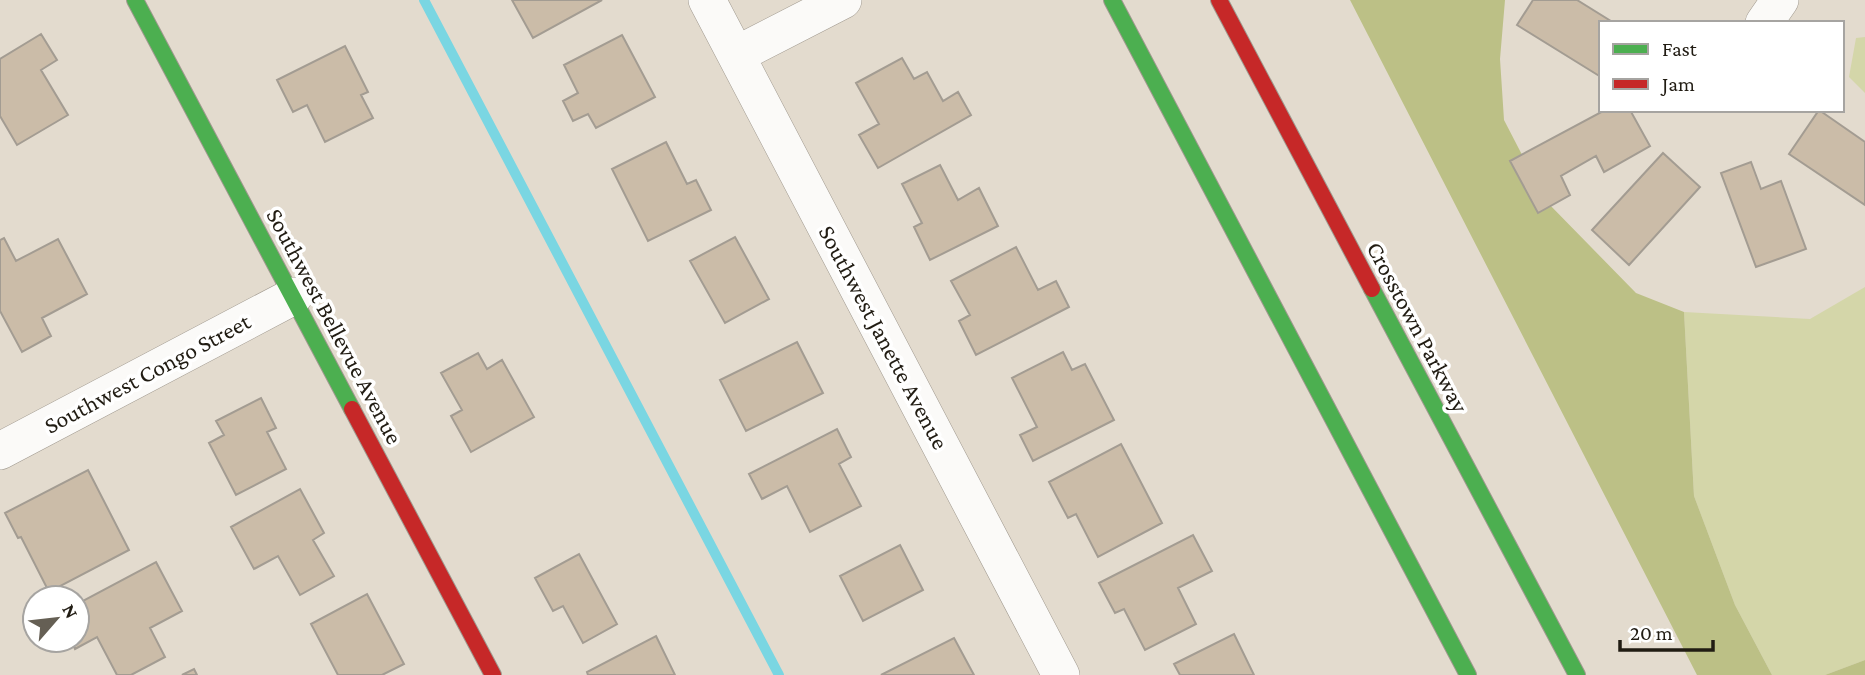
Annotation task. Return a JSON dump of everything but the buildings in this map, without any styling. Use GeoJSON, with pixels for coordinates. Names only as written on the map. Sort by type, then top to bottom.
{"type":"FeatureCollection","features":[{"type":"Feature","properties":{"kind":"main road","name":"Southwest Bellevue Avenue"},"geometry":{"type":"LineString","coordinates":[[135,0],[295,296],[493,675]]}},
{"type":"Feature","properties":{"kind":"main road"},"geometry":{"type":"LineString","coordinates":[[1112,0],[1468,675]]}},
{"type":"Feature","properties":{"kind":"main road","name":"Crosstown Parkway"},"geometry":{"type":"LineString","coordinates":[[1219,0],[1577,675]]}},
{"type":"Feature","properties":{"kind":"street","name":"Southwest Janette Avenue"},"geometry":{"type":"LineString","coordinates":[[707,0],[1061,675]]}},
{"type":"Feature","properties":{"kind":"street"},"geometry":{"type":"LineString","coordinates":[[736,55],[842,0]]}},
{"type":"Feature","properties":{"kind":"street"},"geometry":{"type":"LineString","coordinates":[[1765,21],[1780,0]]}},
{"type":"Feature","properties":{"kind":"street","name":"Southwest Congo Street"},"geometry":{"type":"LineString","coordinates":[[0,451],[295,296]]}},
{"type":"Feature","properties":{"kind":"green space"},"geometry":{"type":"Polygon","coordinates":[[[1350,0],[1505,0],[1500,59],[1504,120],[1546,201],[1636,293],[1684,312],[1694,496],[1735,605],[1772,675],[1697,675],[1350,0]]]}},
{"type":"Feature","properties":{"kind":"green space"},"geometry":{"type":"Polygon","coordinates":[[[1865,37],[1865,93],[1849,77],[1856,38],[1865,37]]]}},
{"type":"Feature","properties":{"kind":"green space"},"geometry":{"type":"Polygon","coordinates":[[[1865,287],[1865,660],[1825,675],[1772,675],[1735,605],[1694,496],[1684,312],[1810,319],[1865,287]]]}},
{"type":"Feature","properties":{"kind":"green space"},"geometry":{"type":"Polygon","coordinates":[[[1865,660],[1865,675],[1825,675],[1865,660]]]}},
{"type":"Feature","properties":{"kind":"waterway"},"geometry":{"type":"LineString","coordinates":[[424,0],[779,675]]}},
{"type":"Feature","properties":{"kind":"traffic: fast"},"geometry":{"type":"LineString","coordinates":[[135,0],[352,409]]}},
{"type":"Feature","properties":{"kind":"traffic: fast"},"geometry":{"type":"LineString","coordinates":[[1112,0],[1468,675]]}},
{"type":"Feature","properties":{"kind":"traffic: fast"},"geometry":{"type":"LineString","coordinates":[[1372,289],[1577,675]]}},
{"type":"Feature","properties":{"kind":"traffic: jam"},"geometry":{"type":"LineString","coordinates":[[1219,0],[1372,289]]}},
{"type":"Feature","properties":{"kind":"traffic: jam"},"geometry":{"type":"LineString","coordinates":[[352,409],[493,675]]}}]}
